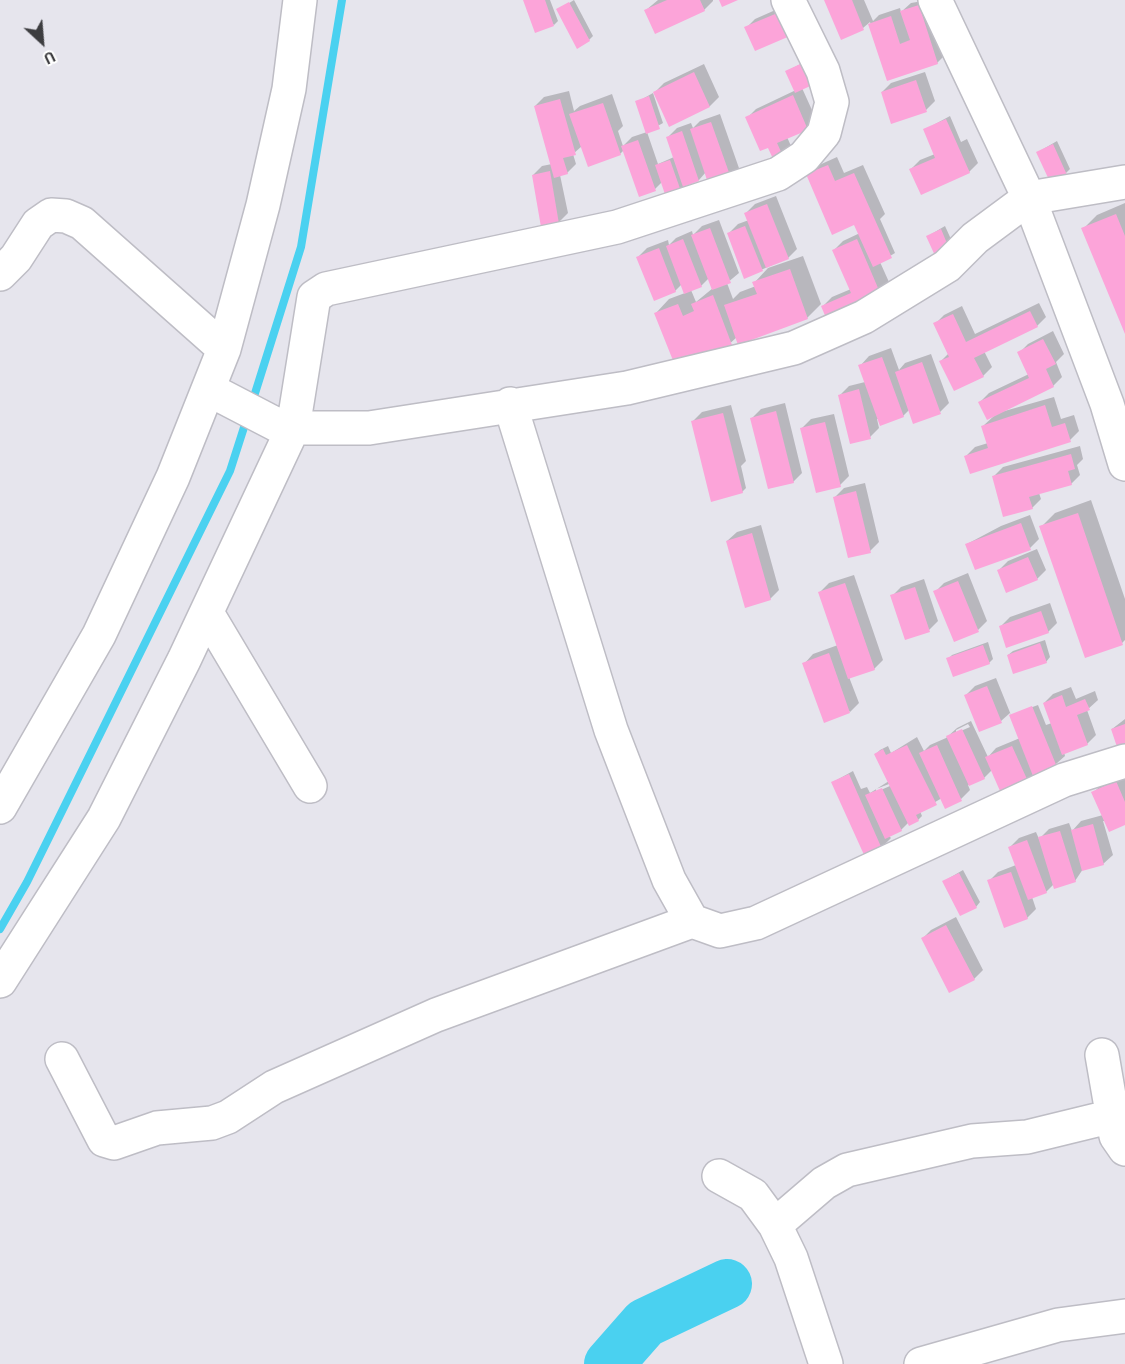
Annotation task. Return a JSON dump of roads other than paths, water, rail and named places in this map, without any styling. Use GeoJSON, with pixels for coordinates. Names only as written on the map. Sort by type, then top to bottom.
{"type":"FeatureCollection","features":[{"type":"Feature","properties":{"kind":"street"},"geometry":{"type":"LineString","coordinates":[[0,807],[99,635],[172,477],[219,395],[224,349],[260,216],[289,89],[300,0]]}},
{"type":"Feature","properties":{"kind":"street"},"geometry":{"type":"LineString","coordinates":[[0,981],[104,818],[207,612],[288,428],[314,297],[319,291],[617,227],[778,174],[804,158],[824,133],[832,102],[823,71],[788,0]]}},
{"type":"Feature","properties":{"kind":"street"},"geometry":{"type":"LineString","coordinates":[[935,0],[1029,198],[1107,404],[1125,464]]}},
{"type":"Feature","properties":{"kind":"street"},"geometry":{"type":"LineString","coordinates":[[219,395],[288,428],[369,428],[510,404],[627,388],[794,348],[864,317],[947,266],[975,238],[1029,198],[1125,182]]}},
{"type":"Feature","properties":{"kind":"street"},"geometry":{"type":"LineString","coordinates":[[0,274],[16,258],[38,224],[51,215],[66,216],[82,223],[224,349]]}},
{"type":"Feature","properties":{"kind":"street"},"geometry":{"type":"LineString","coordinates":[[510,404],[611,730],[669,880],[692,921],[720,932],[756,923],[1064,780],[1125,761]]}},
{"type":"Feature","properties":{"kind":"street"},"geometry":{"type":"LineString","coordinates":[[207,612],[310,786]]}},
{"type":"Feature","properties":{"kind":"street"},"geometry":{"type":"LineString","coordinates":[[62,1059],[105,1140],[114,1143],[157,1128],[212,1123],[228,1117],[274,1087],[436,1014],[692,921]]}},
{"type":"Feature","properties":{"kind":"street"},"geometry":{"type":"LineString","coordinates":[[1102,1055],[1116,1136],[1125,1149]]}},
{"type":"Feature","properties":{"kind":"street"},"geometry":{"type":"LineString","coordinates":[[775,1225],[836,1177],[972,1141],[1027,1137],[1113,1116]]}},
{"type":"Feature","properties":{"kind":"street"},"geometry":{"type":"LineString","coordinates":[[719,1176],[753,1195],[775,1225],[791,1258],[826,1364]]}},
{"type":"Feature","properties":{"kind":"street"},"geometry":{"type":"LineString","coordinates":[[921,1364],[1058,1325],[1125,1316]]}},
{"type":"Feature","properties":{"kind":"waterway"},"geometry":{"type":"LineString","coordinates":[[251,406],[301,247],[342,0]]}},
{"type":"Feature","properties":{"kind":"waterway"},"geometry":{"type":"LineString","coordinates":[[0,929],[27,882],[230,471],[247,418]]}},
{"type":"Feature","properties":{"kind":"waterway"},"geometry":{"type":"LineString","coordinates":[[609,1364],[645,1323],[727,1284]]}}]}
